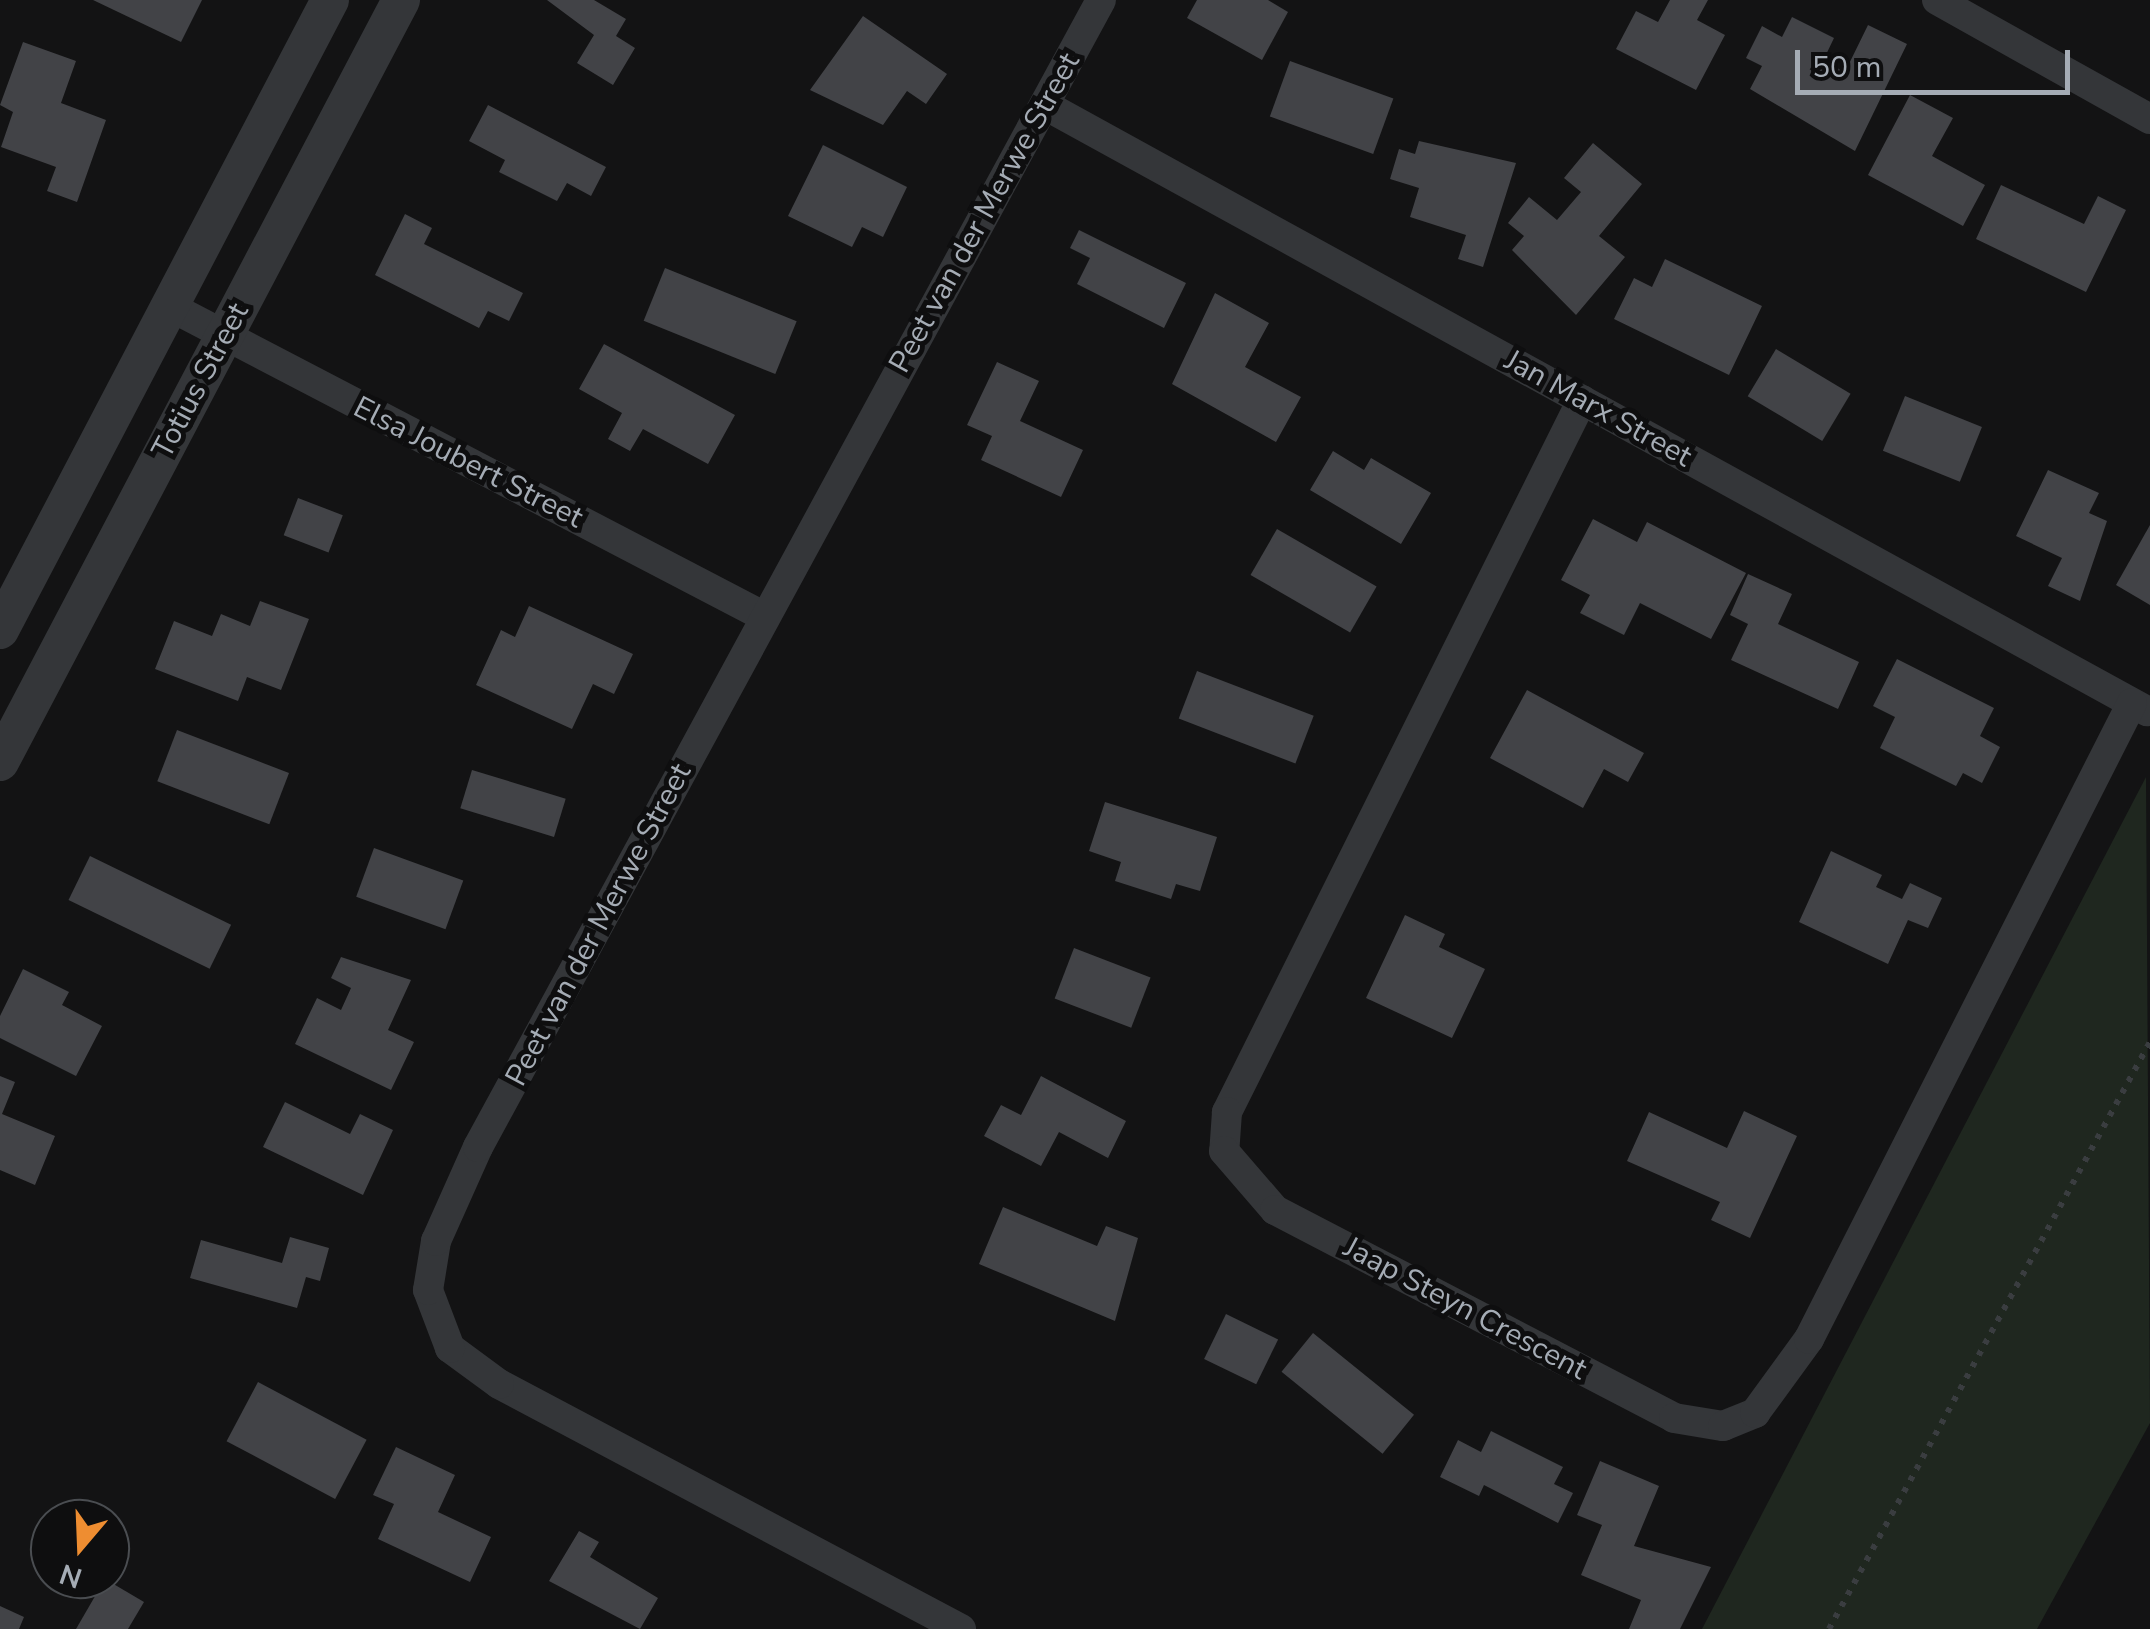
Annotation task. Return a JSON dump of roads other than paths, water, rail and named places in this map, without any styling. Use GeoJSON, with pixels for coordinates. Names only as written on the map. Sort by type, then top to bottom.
{"type":"FeatureCollection","features":[{"type":"Feature","properties":{"kind":"street","name":"Totius Street"},"geometry":{"type":"LineString","coordinates":[[0,630],[330,0]]}},
{"type":"Feature","properties":{"kind":"street","name":"Totius Street"},"geometry":{"type":"LineString","coordinates":[[0,762],[401,0]]}},
{"type":"Feature","properties":{"kind":"street","name":"Peet van der Merwe Street"},"geometry":{"type":"LineString","coordinates":[[961,1629],[499,1384],[434,1324],[436,1241],[478,1147],[1101,0]]}},
{"type":"Feature","properties":{"kind":"street"},"geometry":{"type":"LineString","coordinates":[[1936,0],[2150,119]]}},
{"type":"Feature","properties":{"kind":"street","name":"Jan Marx Street"},"geometry":{"type":"LineString","coordinates":[[1045,106],[2141,708]]}},
{"type":"Feature","properties":{"kind":"street","name":"Elsa Joubert Street"},"geometry":{"type":"LineString","coordinates":[[171,307],[766,617]]}},
{"type":"Feature","properties":{"kind":"street","name":"Jaap Steyn Crescent"},"geometry":{"type":"LineString","coordinates":[[1582,400],[1228,1112],[1224,1151],[1275,1210],[1674,1418],[1723,1426],[1755,1414],[1809,1338],[2141,708]]}}]}
